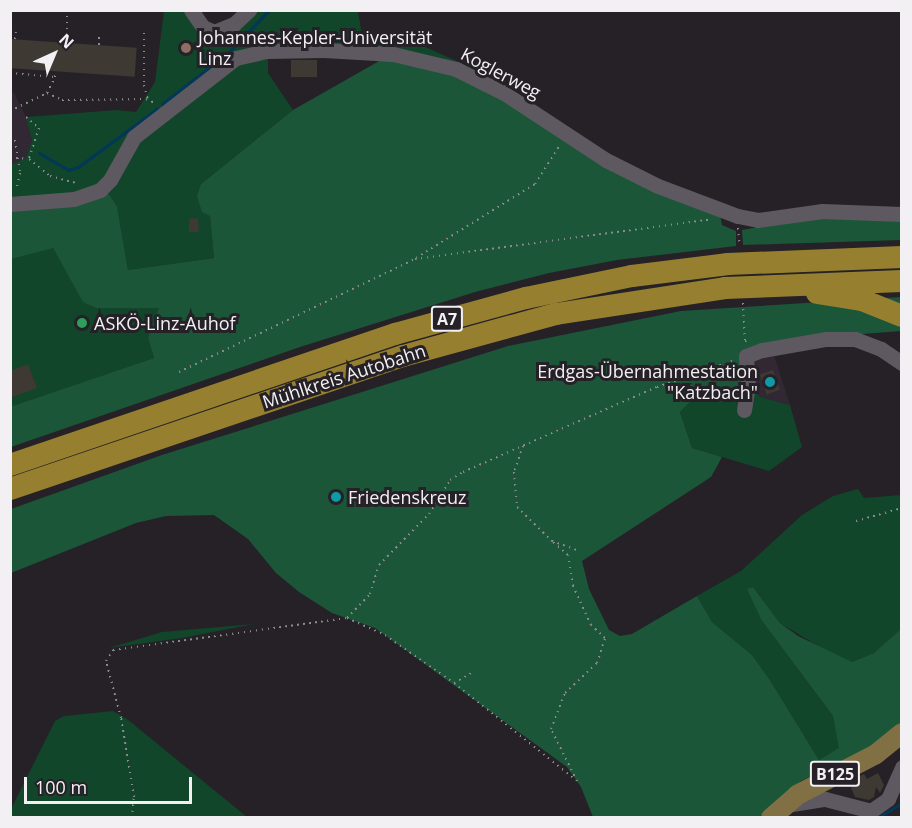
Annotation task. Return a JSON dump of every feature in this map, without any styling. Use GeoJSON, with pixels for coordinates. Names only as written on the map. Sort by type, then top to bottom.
{"type":"FeatureCollection","features":[{"type":"Feature","properties":{"kind":"highway","name":"Mühlkreis Autobahn"},"geometry":{"type":"LineString","coordinates":[[10,465],[395,334],[526,298],[641,275],[728,264],[902,257]]}},
{"type":"Feature","properties":{"kind":"highway","name":"Mühlkreis Autobahn"},"geometry":{"type":"LineString","coordinates":[[10,489],[474,334],[614,303],[774,284],[902,281]]}},
{"type":"Feature","properties":{"kind":"highway"},"geometry":{"type":"LineString","coordinates":[[774,284],[862,300],[902,316]]}},
{"type":"Feature","properties":{"kind":"main road","name":"B125"},"geometry":{"type":"LineString","coordinates":[[776,813],[817,783],[876,754],[902,733]]}},
{"type":"Feature","properties":{"kind":"street"},"geometry":{"type":"LineString","coordinates":[[191,10],[203,27],[213,32],[222,31],[249,10]]}},
{"type":"Feature","properties":{"kind":"street","name":"Koglerweg"},"geometry":{"type":"LineString","coordinates":[[105,186],[134,137],[228,63],[244,54],[266,51],[393,54],[436,62],[491,85],[566,135],[658,186],[738,216],[758,220],[822,212],[902,214]]}},
{"type":"Feature","properties":{"kind":"street"},"geometry":{"type":"LineString","coordinates":[[11,204],[74,199],[105,186]]}},
{"type":"Feature","properties":{"kind":"street"},"geometry":{"type":"LineString","coordinates":[[744,410],[748,386],[746,356],[776,346],[843,338],[868,343],[902,363]]}},
{"type":"Feature","properties":{"kind":"street"},"geometry":{"type":"LineString","coordinates":[[776,813],[825,799],[871,811],[888,799],[902,767]]}},
{"type":"Feature","properties":{"kind":"path"},"geometry":{"type":"LineString","coordinates":[[67,10],[67,35]]}},
{"type":"Feature","properties":{"kind":"path"},"geometry":{"type":"LineString","coordinates":[[15,39],[16,31]]}},
{"type":"Feature","properties":{"kind":"path"},"geometry":{"type":"LineString","coordinates":[[144,33],[144,85],[148,100]]}},
{"type":"Feature","properties":{"kind":"path"},"geometry":{"type":"LineString","coordinates":[[99,37],[99,45]]}},
{"type":"Feature","properties":{"kind":"path"},"geometry":{"type":"LineString","coordinates":[[10,111],[47,93],[56,71]]}},
{"type":"Feature","properties":{"kind":"path"},"geometry":{"type":"LineString","coordinates":[[10,74],[55,77]]}},
{"type":"Feature","properties":{"kind":"path"},"geometry":{"type":"LineString","coordinates":[[47,93],[62,100],[148,100],[156,104]]}},
{"type":"Feature","properties":{"kind":"path"},"geometry":{"type":"LineString","coordinates":[[26,117],[39,128],[29,159]]}},
{"type":"Feature","properties":{"kind":"path"},"geometry":{"type":"LineString","coordinates":[[179,372],[415,259],[536,184],[566,135]]}},
{"type":"Feature","properties":{"kind":"path"},"geometry":{"type":"LineString","coordinates":[[11,204],[20,173],[15,140]]}},
{"type":"Feature","properties":{"kind":"path"},"geometry":{"type":"LineString","coordinates":[[16,158],[29,159],[50,176],[105,186]]}},
{"type":"Feature","properties":{"kind":"path"},"geometry":{"type":"LineString","coordinates":[[415,259],[738,216]]}},
{"type":"Feature","properties":{"kind":"path"},"geometry":{"type":"LineString","coordinates":[[132,818],[134,797],[121,718],[106,661],[113,650],[347,618],[356,614],[370,594],[380,565],[429,514],[450,480],[657,387],[746,356]]}},
{"type":"Feature","properties":{"kind":"path"},"geometry":{"type":"LineString","coordinates":[[347,618],[385,635],[454,683],[577,781],[551,729],[564,693],[597,663],[605,638],[591,625],[573,586],[568,555],[517,507],[514,472],[523,446]]}},
{"type":"Feature","properties":{"kind":"path"},"geometry":{"type":"LineString","coordinates":[[856,521],[902,508]]}},
{"type":"Feature","properties":{"kind":"path"},"geometry":{"type":"LineString","coordinates":[[552,541],[579,550]]}},
{"type":"Feature","properties":{"kind":"path"},"geometry":{"type":"LineString","coordinates":[[454,683],[473,672]]}},
{"type":"Feature","properties":{"kind":"shaded area"},"geometry":{"type":"Polygon","coordinates":[[[14,92],[30,126],[32,140],[26,158],[11,165],[11,93],[14,92]]]}},
{"type":"Feature","properties":{"kind":"shaded area"},"geometry":{"type":"Polygon","coordinates":[[[772,350],[790,405],[760,397],[752,386],[750,358],[772,350]]]}},
{"type":"Feature","properties":{"kind":"green space"},"geometry":{"type":"Polygon","coordinates":[[[164,11],[185,11],[215,37],[228,36],[255,11],[358,11],[362,36],[423,46],[479,71],[510,90],[449,63],[295,45],[207,76],[92,190],[11,200],[10,165],[26,158],[32,140],[26,117],[117,110],[136,112],[155,82],[164,11]]]}},
{"type":"Feature","properties":{"kind":"green space"},"geometry":{"type":"Polygon","coordinates":[[[268,53],[268,73],[293,110],[201,184],[210,215],[214,258],[128,270],[117,206],[106,190],[126,152],[228,66],[268,53]]]}},
{"type":"Feature","properties":{"kind":"green space"},"geometry":{"type":"Polygon","coordinates":[[[388,56],[445,68],[720,214],[722,225],[736,231],[736,246],[617,260],[549,273],[475,292],[300,347],[11,447],[10,407],[154,358],[148,338],[159,308],[96,308],[83,302],[53,248],[11,259],[11,207],[106,190],[117,206],[128,270],[214,258],[210,216],[202,212],[197,196],[201,184],[293,110],[388,56]]]}},
{"type":"Feature","properties":{"kind":"green space"},"geometry":{"type":"Polygon","coordinates":[[[822,215],[901,219],[901,240],[743,245],[742,230],[822,215]]]}},
{"type":"Feature","properties":{"kind":"green space","name":"ASKÖ-Linz-Auhof"},"geometry":{"type":"Polygon","coordinates":[[[45,247],[53,248],[84,302],[96,308],[160,307],[148,338],[154,358],[11,407],[11,259],[45,247]]]}},
{"type":"Feature","properties":{"kind":"green space"},"geometry":{"type":"Polygon","coordinates":[[[901,297],[901,331],[824,337],[741,353],[745,386],[737,391],[709,383],[680,412],[692,448],[722,457],[711,477],[582,561],[589,589],[609,630],[620,636],[632,634],[697,596],[712,622],[752,655],[819,760],[839,748],[833,716],[762,621],[747,589],[753,587],[780,623],[798,636],[852,662],[874,653],[901,629],[901,723],[865,750],[801,781],[759,817],[593,817],[581,787],[567,767],[375,628],[332,613],[299,592],[276,573],[248,539],[214,515],[166,516],[136,523],[11,573],[11,509],[162,455],[508,346],[681,311],[901,297]]]}},
{"type":"Feature","properties":{"kind":"green space"},"geometry":{"type":"Polygon","coordinates":[[[709,382],[737,391],[752,386],[760,397],[790,405],[802,447],[769,471],[692,448],[680,412],[709,382]]]}},
{"type":"Feature","properties":{"kind":"green space"},"geometry":{"type":"Polygon","coordinates":[[[858,489],[864,498],[901,495],[901,629],[890,641],[874,653],[852,662],[838,658],[780,623],[753,587],[762,621],[833,716],[840,748],[819,760],[752,655],[712,622],[697,596],[741,571],[802,515],[833,496],[858,489]]]}},
{"type":"Feature","properties":{"kind":"green space"},"geometry":{"type":"Polygon","coordinates":[[[254,624],[182,638],[109,648],[162,632],[254,624]]]}},
{"type":"Feature","properties":{"kind":"green space"},"geometry":{"type":"Polygon","coordinates":[[[113,711],[127,719],[247,817],[11,817],[11,809],[55,721],[64,716],[113,711]]]}},
{"type":"Feature","properties":{"kind":"building"},"geometry":{"type":"Polygon","coordinates":[[[10,39],[137,48],[135,77],[10,68],[10,39]]]}},
{"type":"Feature","properties":{"kind":"building"},"geometry":{"type":"Polygon","coordinates":[[[291,60],[317,60],[317,77],[291,77],[291,60]]]}},
{"type":"Feature","properties":{"kind":"building"},"geometry":{"type":"Polygon","coordinates":[[[198,218],[199,232],[189,232],[189,219],[198,218]]]}},
{"type":"Feature","properties":{"kind":"building"},"geometry":{"type":"Polygon","coordinates":[[[28,364],[37,388],[10,398],[10,371],[28,364]]]}},
{"type":"Feature","properties":{"kind":"building","name":"Erdgas-Übernahmestation \"Katzbach\""},"geometry":{"type":"Polygon","coordinates":[[[773,370],[780,390],[767,394],[760,375],[773,370]]]}},
{"type":"Feature","properties":{"kind":"building"},"geometry":{"type":"Polygon","coordinates":[[[878,773],[884,785],[880,793],[876,787],[874,797],[869,800],[855,797],[851,788],[858,781],[856,778],[864,774],[867,779],[878,773]]]}},
{"type":"Feature","properties":{"kind":"waterway"},"geometry":{"type":"LineString","coordinates":[[162,104],[231,50],[269,10]]}},
{"type":"Feature","properties":{"kind":"waterway"},"geometry":{"type":"LineString","coordinates":[[39,153],[68,170],[78,167],[158,108]]}},
{"type":"Feature","properties":{"kind":"waterway"},"geometry":{"type":"LineString","coordinates":[[877,818],[902,803]]}},
{"type":"Feature","properties":{"kind":"place","name":"Johannes-Kepler-Universität Linz"},"geometry":{"type":"Point","coordinates":[186,48]}},
{"type":"Feature","properties":{"kind":"place","name":"ASKÖ-Linz-Auhof"},"geometry":{"type":"Point","coordinates":[82,323]}},
{"type":"Feature","properties":{"kind":"place","name":"Erdgas-Übernahmestation \"Katzbach\""},"geometry":{"type":"Point","coordinates":[770,382]}},
{"type":"Feature","properties":{"kind":"place","name":"Friedenskreuz"},"geometry":{"type":"Point","coordinates":[336,497]}}]}
